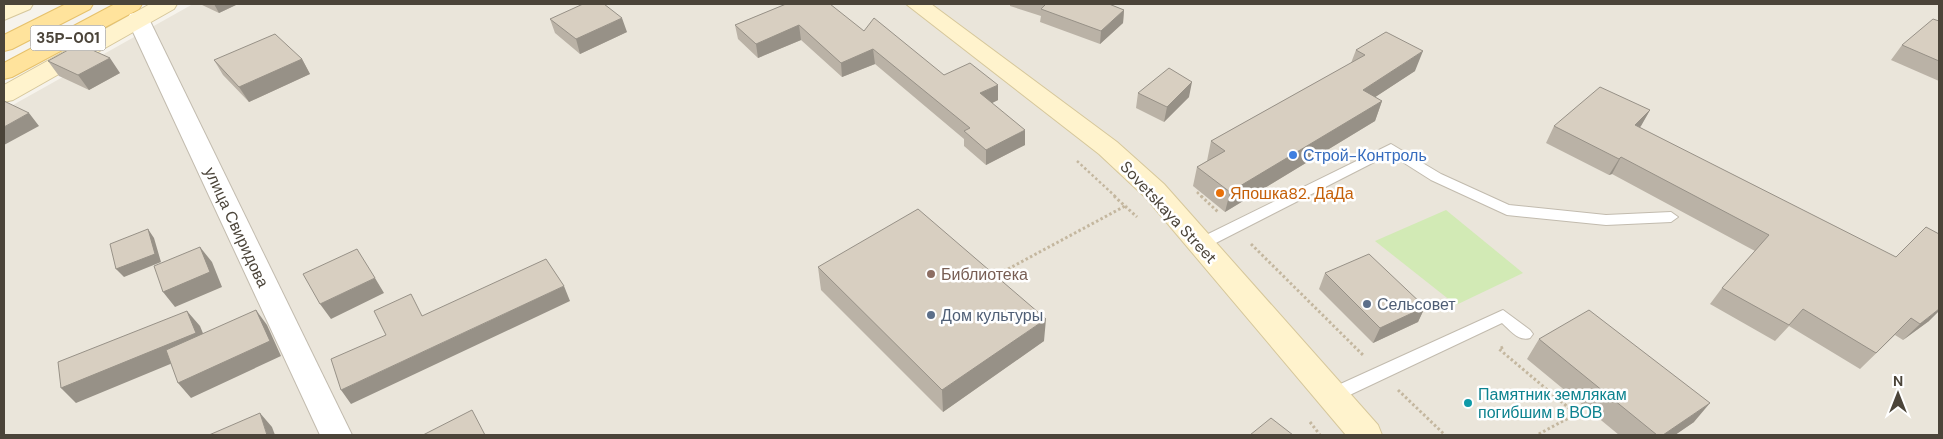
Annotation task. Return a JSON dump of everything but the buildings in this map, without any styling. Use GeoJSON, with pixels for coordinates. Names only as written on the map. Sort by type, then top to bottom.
{"type":"FeatureCollection","features":[{"type":"Feature","properties":{"kind":"main road","name":"35Р-001"},"geometry":{"type":"LineString","coordinates":[[4,44],[82,4]]}},
{"type":"Feature","properties":{"kind":"main road","name":"35Р-001"},"geometry":{"type":"LineString","coordinates":[[4,72],[135,12]]}},
{"type":"Feature","properties":{"kind":"street"},"geometry":{"type":"LineString","coordinates":[[4,13],[22,4]]}},
{"type":"Feature","properties":{"kind":"street"},"geometry":{"type":"LineString","coordinates":[[4,95],[135,12],[166,4]]}},
{"type":"Feature","properties":{"kind":"street","name":"Sovetskaya Street"},"geometry":{"type":"LineString","coordinates":[[917,4],[1108,148],[1155,192],[1366,435]]}},
{"type":"Feature","properties":{"kind":"street","name":"улица Свиридова"},"geometry":{"type":"LineString","coordinates":[[135,12],[336,435]]}},
{"type":"Feature","properties":{"kind":"lane"},"geometry":{"type":"LineString","coordinates":[[1201,244],[1232,226],[1391,148],[1436,177],[1507,210],[1606,220],[1671,218]]}},
{"type":"Feature","properties":{"kind":"lane"},"geometry":{"type":"LineString","coordinates":[[1331,396],[1503,316],[1525,334]]}},
{"type":"Feature","properties":{"kind":"path"},"geometry":{"type":"LineString","coordinates":[[1198,193],[1445,435]]}},
{"type":"Feature","properties":{"kind":"path"},"geometry":{"type":"LineString","coordinates":[[1008,269],[1125,206]]}},
{"type":"Feature","properties":{"kind":"path"},"geometry":{"type":"LineString","coordinates":[[1525,334],[1499,349],[1576,414],[1537,435]]}},
{"type":"Feature","properties":{"kind":"shaded area"},"geometry":{"type":"Polygon","coordinates":[[[193,4],[1939,4],[1939,435],[4,435],[4,110],[193,4]]]}},
{"type":"Feature","properties":{"kind":"green space"},"geometry":{"type":"Polygon","coordinates":[[[1446,210],[1523,273],[1456,305],[1375,241],[1446,210]]]}},
{"type":"Feature","properties":{"kind":"place","name":"Строй-Контроль"},"geometry":{"type":"Point","coordinates":[1293,155]}},
{"type":"Feature","properties":{"kind":"place","name":"Япошка82. ДаДа"},"geometry":{"type":"Point","coordinates":[1220,193]}},
{"type":"Feature","properties":{"kind":"place","name":"Библиотека"},"geometry":{"type":"Point","coordinates":[931,274]}},
{"type":"Feature","properties":{"kind":"place","name":"Сельсовет"},"geometry":{"type":"Point","coordinates":[1367,304]}},
{"type":"Feature","properties":{"kind":"place","name":"Дом культуры"},"geometry":{"type":"Point","coordinates":[931,315]}},
{"type":"Feature","properties":{"kind":"place","name":"Памятник землякам погибшим в ВОВ"},"geometry":{"type":"Point","coordinates":[1468,403]}}]}
